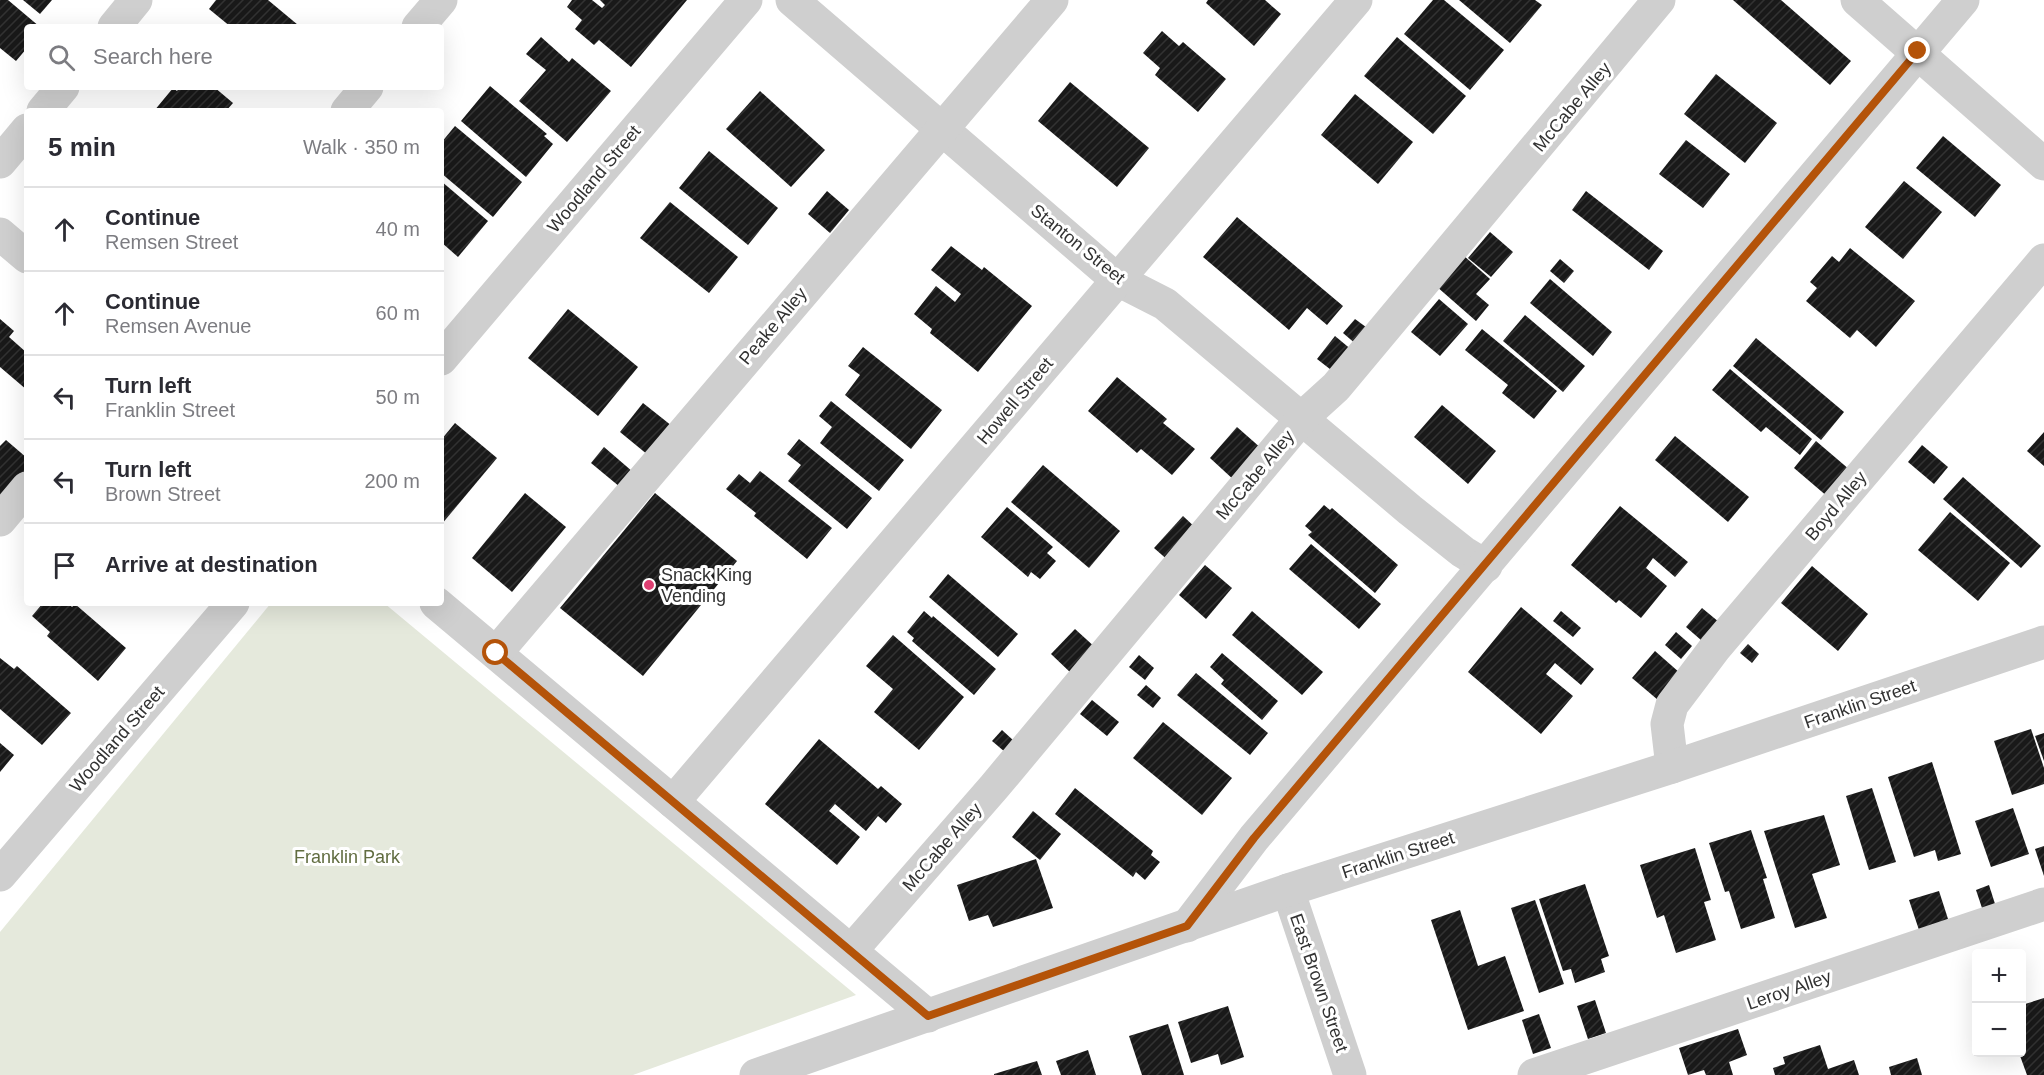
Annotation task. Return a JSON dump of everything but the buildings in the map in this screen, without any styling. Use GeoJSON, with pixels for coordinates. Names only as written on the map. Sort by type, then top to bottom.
{"type":"FeatureCollection","features":[{"type":"Feature","properties":{"kind":"street"},"geometry":{"type":"LineString","coordinates":[[116,24],[136,0]]}},
{"type":"Feature","properties":{"kind":"street"},"geometry":{"type":"LineString","coordinates":[[421,24],[441,0]]}},
{"type":"Feature","properties":{"kind":"street","name":"Woodland Street"},"geometry":{"type":"LineString","coordinates":[[444,355],[746,0]]}},
{"type":"Feature","properties":{"kind":"street","name":"Stanton Street"},"geometry":{"type":"LineString","coordinates":[[792,0],[1116,279],[1165,304],[1303,417],[1410,510],[1463,552],[1486,566]]}},
{"type":"Feature","properties":{"kind":"street","name":"Peake Alley"},"geometry":{"type":"LineString","coordinates":[[496,653],[1052,0]]}},
{"type":"Feature","properties":{"kind":"street","name":"Howell Street"},"geometry":{"type":"LineString","coordinates":[[673,802],[987,435],[1116,279],[1356,0]]}},
{"type":"Feature","properties":{"kind":"street","name":"McCabe Alley"},"geometry":{"type":"LineString","coordinates":[[851,951],[994,787],[1303,417],[1336,387],[1451,252],[1659,0]]}},
{"type":"Feature","properties":{"kind":"street"},"geometry":{"type":"LineString","coordinates":[[1857,0],[1918,51],[2044,164]]}},
{"type":"Feature","properties":{"kind":"street"},"geometry":{"type":"LineString","coordinates":[[1187,926],[1254,838],[1963,0]]}},
{"type":"Feature","properties":{"kind":"street"},"geometry":{"type":"LineString","coordinates":[[46,108],[60,90]]}},
{"type":"Feature","properties":{"kind":"street"},"geometry":{"type":"LineString","coordinates":[[350,108],[364,90]]}},
{"type":"Feature","properties":{"kind":"street"},"geometry":{"type":"LineString","coordinates":[[0,162],[24,134]]}},
{"type":"Feature","properties":{"kind":"street"},"geometry":{"type":"LineString","coordinates":[[0,234],[24,254]]}},
{"type":"Feature","properties":{"kind":"street","name":"Boyd Alley"},"geometry":{"type":"LineString","coordinates":[[1672,767],[1667,724],[1672,705],[1715,648],[2044,260]]}},
{"type":"Feature","properties":{"kind":"street"},"geometry":{"type":"LineString","coordinates":[[0,520],[24,492]]}},
{"type":"Feature","properties":{"kind":"street","name":"Woodland Street"},"geometry":{"type":"LineString","coordinates":[[0,875],[230,606]]}},
{"type":"Feature","properties":{"kind":"street"},"geometry":{"type":"LineString","coordinates":[[440,606],[928,1016]]}},
{"type":"Feature","properties":{"kind":"street","name":"Franklin Street"},"geometry":{"type":"LineString","coordinates":[[756,1075],[1288,890],[1672,767],[2044,642]]}},
{"type":"Feature","properties":{"kind":"street","name":"East Brown Street"},"geometry":{"type":"LineString","coordinates":[[1288,890],[1350,1075]]}},
{"type":"Feature","properties":{"kind":"street","name":"Leroy Alley"},"geometry":{"type":"LineString","coordinates":[[1534,1075],[2044,904]]}},
{"type":"Feature","properties":{"kind":"green space","name":"Franklin Park"},"geometry":{"type":"Polygon","coordinates":[[[269,606],[388,606],[856,995],[633,1075],[0,1075],[0,932],[269,606]]]}},
{"type":"Feature","properties":{"kind":"place","name":"Snack King Vending"},"geometry":{"type":"Point","coordinates":[649,585]}},
{"type":"Feature","properties":{"kind":"route"},"geometry":{"type":"LineString","coordinates":[[496,653],[928,1016],[1187,926],[1254,838],[1486,566],[1918,51]]}}]}
